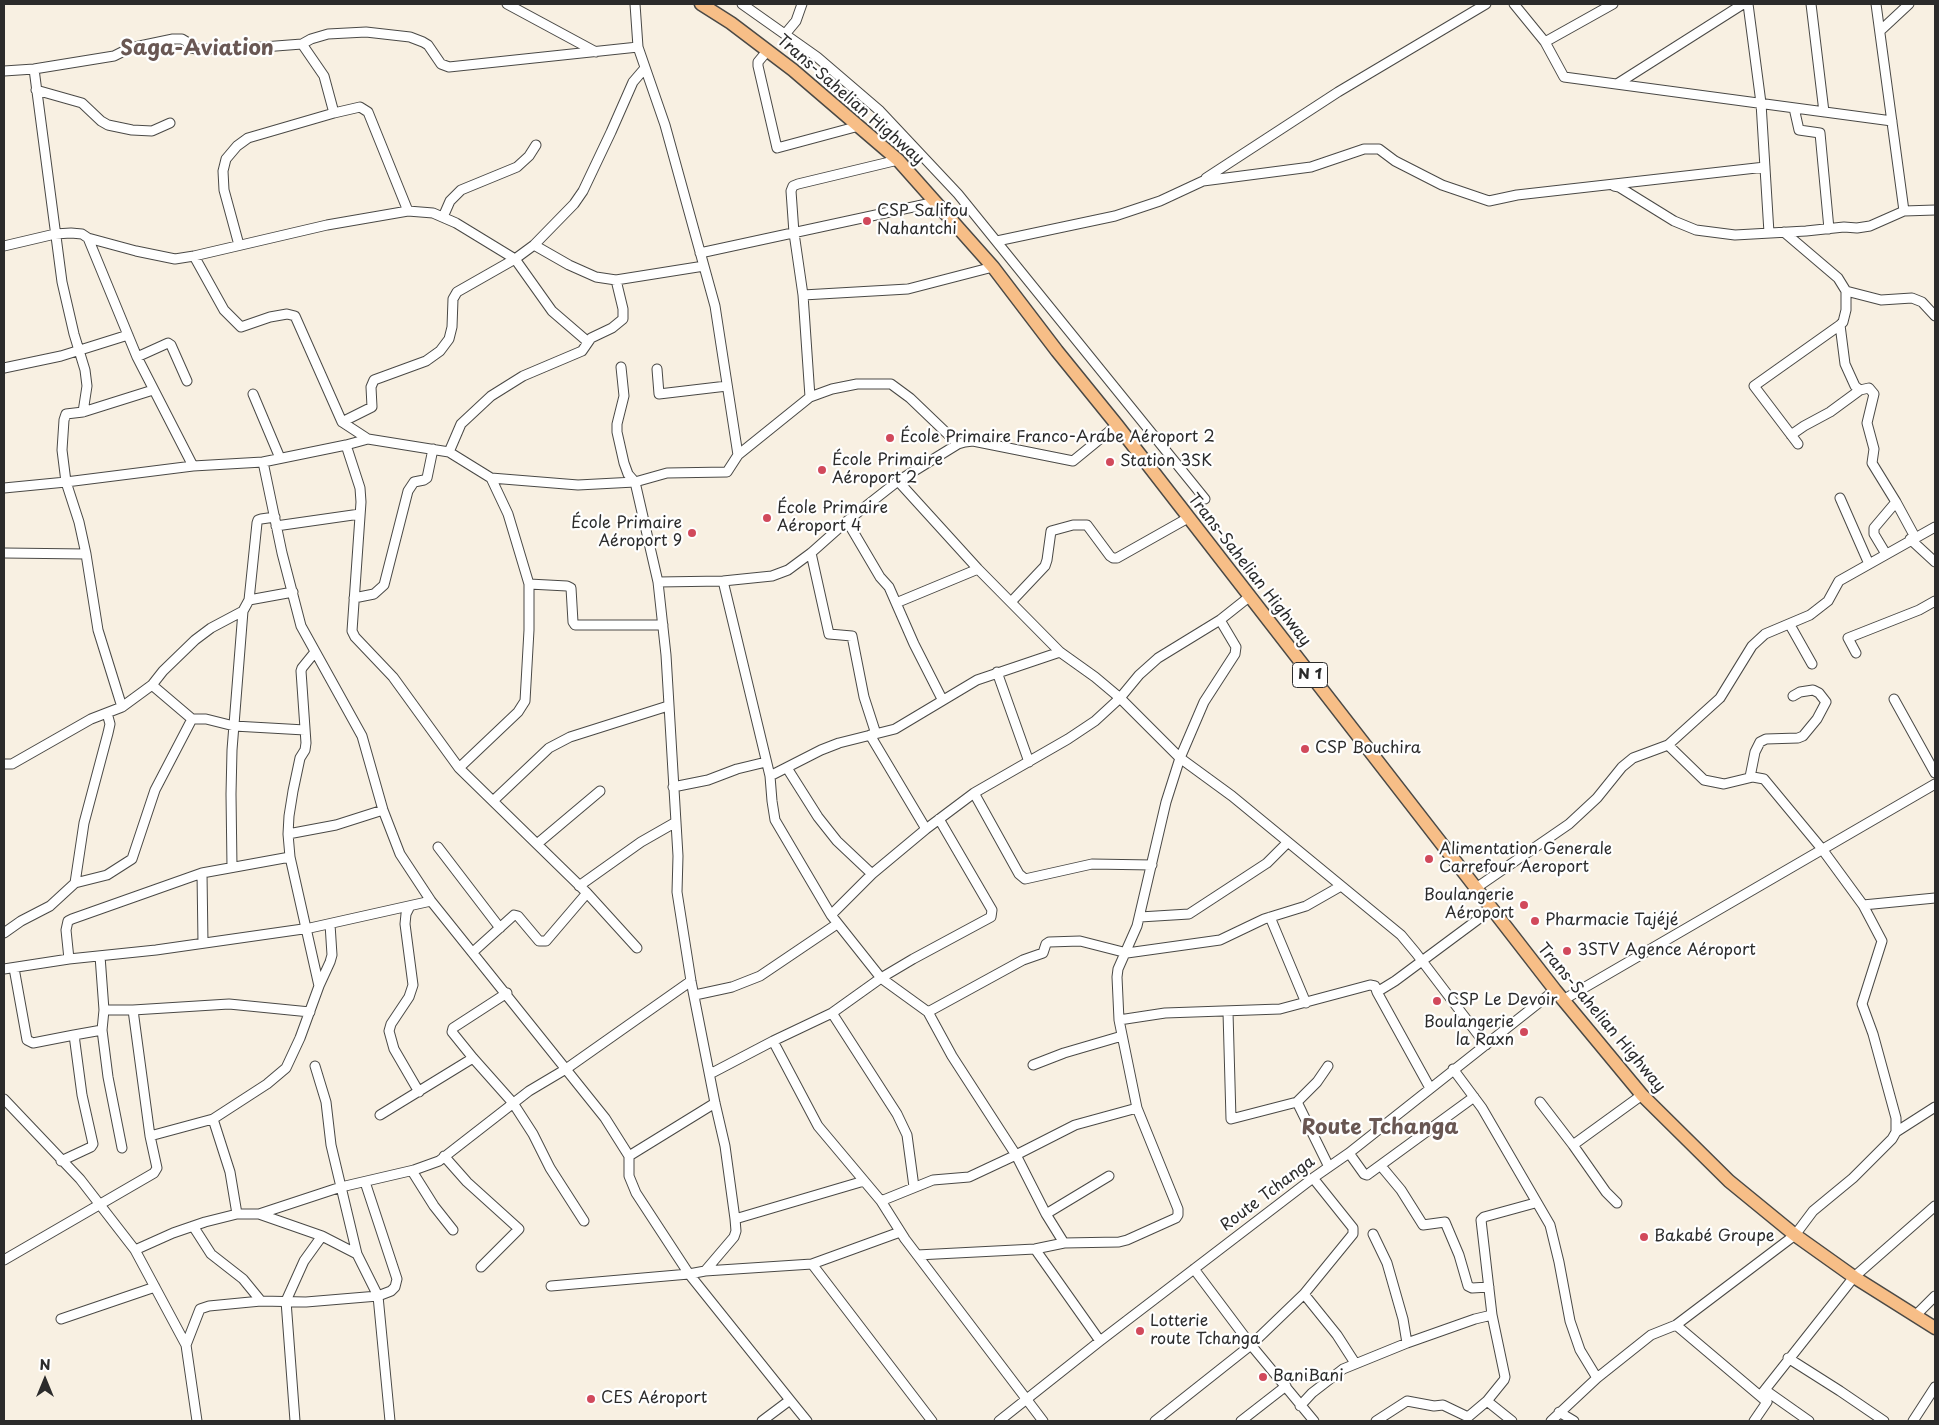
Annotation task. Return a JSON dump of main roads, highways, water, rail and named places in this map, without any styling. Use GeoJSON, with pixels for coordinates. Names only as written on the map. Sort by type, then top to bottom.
{"type":"FeatureCollection","features":[{"type":"Feature","properties":{"kind":"highway","name":"Trans-Sahelian Highway"},"geometry":{"type":"LineString","coordinates":[[701,4],[768,50],[898,160],[993,267],[1057,352],[1117,425],[1559,995],[1642,1095],[1729,1181],[1795,1235],[1854,1277],[1935,1328]]}},
{"type":"Feature","properties":{"kind":"place","name":"CSP Salifou Nahantchi"},"geometry":{"type":"Point","coordinates":[867,221]}},
{"type":"Feature","properties":{"kind":"place","name":"École Primaire Franco-Arabe Aéroport 2"},"geometry":{"type":"Point","coordinates":[890,438]}},
{"type":"Feature","properties":{"kind":"place","name":"Station 3SK"},"geometry":{"type":"Point","coordinates":[1110,462]}},
{"type":"Feature","properties":{"kind":"place","name":"École Primaire Aéroport 2"},"geometry":{"type":"Point","coordinates":[822,470]}},
{"type":"Feature","properties":{"kind":"place","name":"École Primaire Aéroport 4"},"geometry":{"type":"Point","coordinates":[767,518]}},
{"type":"Feature","properties":{"kind":"place","name":"École Primaire Aéroport 9"},"geometry":{"type":"Point","coordinates":[692,533]}},
{"type":"Feature","properties":{"kind":"place","name":"CSP Bouchira"},"geometry":{"type":"Point","coordinates":[1305,749]}},
{"type":"Feature","properties":{"kind":"place","name":"Alimentation Generale Carrefour Aeroport"},"geometry":{"type":"Point","coordinates":[1429,859]}},
{"type":"Feature","properties":{"kind":"place","name":"Boulangerie Aéroport"},"geometry":{"type":"Point","coordinates":[1524,905]}},
{"type":"Feature","properties":{"kind":"place","name":"Pharmacie Tajéjé"},"geometry":{"type":"Point","coordinates":[1535,921]}},
{"type":"Feature","properties":{"kind":"place","name":"3STV Agence Aéroport"},"geometry":{"type":"Point","coordinates":[1567,951]}},
{"type":"Feature","properties":{"kind":"place","name":"CSP Le Devoir"},"geometry":{"type":"Point","coordinates":[1437,1001]}},
{"type":"Feature","properties":{"kind":"place","name":"Boulangerie la Raxn"},"geometry":{"type":"Point","coordinates":[1524,1032]}},
{"type":"Feature","properties":{"kind":"place","name":"Bakabé Groupe"},"geometry":{"type":"Point","coordinates":[1644,1237]}},
{"type":"Feature","properties":{"kind":"place","name":"Lotterie route Tchanga"},"geometry":{"type":"Point","coordinates":[1140,1331]}},
{"type":"Feature","properties":{"kind":"place","name":"BaniBani"},"geometry":{"type":"Point","coordinates":[1263,1377]}},
{"type":"Feature","properties":{"kind":"place","name":"CES Aéroport"},"geometry":{"type":"Point","coordinates":[591,1399]}},
{"type":"Feature","properties":{"kind":"district","name":"Saga-Aviation"},"geometry":{"type":"Point","coordinates":[197,49]}},
{"type":"Feature","properties":{"kind":"district","name":"Route Tchanga"},"geometry":{"type":"Point","coordinates":[1380,1128]}}]}
